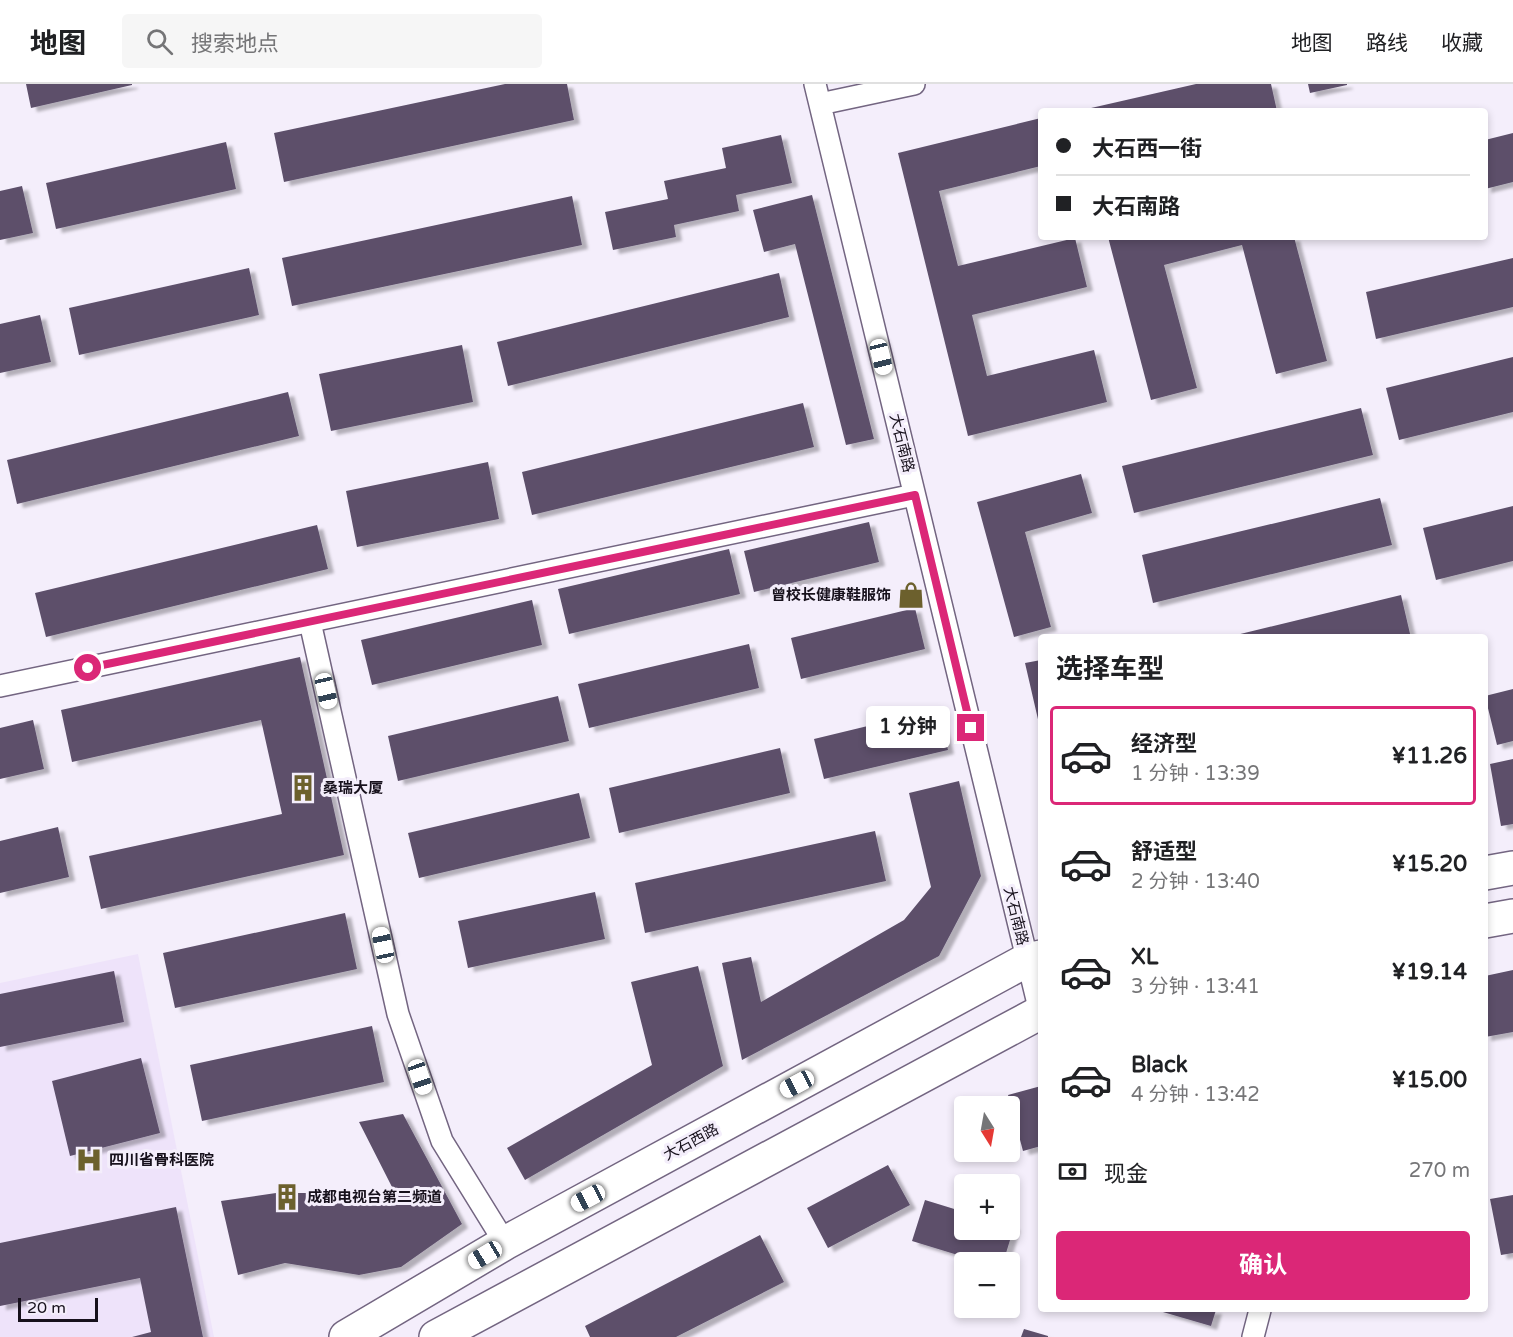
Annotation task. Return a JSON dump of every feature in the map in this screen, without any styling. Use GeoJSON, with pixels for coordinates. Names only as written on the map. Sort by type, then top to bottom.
{"type":"FeatureCollection","features":[{"type":"Feature","properties":{"kind":"main road"},"geometry":{"type":"LineString","coordinates":[[1488,872],[1513,868]]}},
{"type":"Feature","properties":{"kind":"main road"},"geometry":{"type":"LineString","coordinates":[[1488,920],[1513,916]]}},
{"type":"Feature","properties":{"kind":"main road","name":"大石西路"},"geometry":{"type":"LineString","coordinates":[[346,1337],[505,1243],[1034,959]]}},
{"type":"Feature","properties":{"kind":"main road"},"geometry":{"type":"LineString","coordinates":[[436,1337],[1038,1014]]}},
{"type":"Feature","properties":{"kind":"street"},"geometry":{"type":"LineString","coordinates":[[818,94],[914,84]]}},
{"type":"Feature","properties":{"kind":"street","name":"大石南路"},"geometry":{"type":"LineString","coordinates":[[818,94],[915,495],[1034,959],[1038,989]]}},
{"type":"Feature","properties":{"kind":"street"},"geometry":{"type":"LineString","coordinates":[[0,686],[915,495]]}},
{"type":"Feature","properties":{"kind":"street"},"geometry":{"type":"LineString","coordinates":[[310,622],[398,1014],[442,1141],[505,1243]]}},
{"type":"Feature","properties":{"kind":"street"},"geometry":{"type":"LineString","coordinates":[[1252,1337],[1259,1312]]}},
{"type":"Feature","properties":{"kind":"shaded area","name":"四川省骨科医院"},"geometry":{"type":"Polygon","coordinates":[[[138,954],[214,1337],[0,1337],[0,983],[138,954]]]}},
{"type":"Feature","properties":{"kind":"building"},"geometry":{"type":"Polygon","coordinates":[[[26,84],[132,84],[132,85],[31,108],[26,84]]]}},
{"type":"Feature","properties":{"kind":"building"},"geometry":{"type":"Polygon","coordinates":[[[505,84],[567,84],[574,120],[284,182],[274,133],[505,84]]]}},
{"type":"Feature","properties":{"kind":"building"},"geometry":{"type":"Polygon","coordinates":[[[1196,84],[1271,84],[1276,108],[1091,108],[1196,84]]]}},
{"type":"Feature","properties":{"kind":"building"},"geometry":{"type":"Polygon","coordinates":[[[1308,84],[1347,84],[1347,85],[1310,93],[1308,84]]]}},
{"type":"Feature","properties":{"kind":"building"},"geometry":{"type":"Polygon","coordinates":[[[1038,119],[1038,167],[939,191],[958,266],[1067,240],[1075,240],[1087,287],[972,315],[987,376],[1094,350],[1107,402],[968,436],[898,153],[1038,119]]]}},
{"type":"Feature","properties":{"kind":"building"},"geometry":{"type":"Polygon","coordinates":[[[1513,133],[1513,182],[1488,188],[1488,139],[1513,133]]]}},
{"type":"Feature","properties":{"kind":"building"},"geometry":{"type":"Polygon","coordinates":[[[781,135],[792,183],[736,195],[739,211],[674,225],[676,237],[613,250],[605,212],[668,199],[664,181],[726,168],[722,148],[781,135]]]}},
{"type":"Feature","properties":{"kind":"building"},"geometry":{"type":"Polygon","coordinates":[[[226,142],[236,189],[56,229],[46,183],[226,142]]]}},
{"type":"Feature","properties":{"kind":"building"},"geometry":{"type":"Polygon","coordinates":[[[22,186],[33,233],[0,240],[0,191],[22,186]]]}},
{"type":"Feature","properties":{"kind":"building"},"geometry":{"type":"Polygon","coordinates":[[[812,195],[874,439],[846,445],[795,244],[764,252],[753,210],[812,195]]]}},
{"type":"Feature","properties":{"kind":"building"},"geometry":{"type":"Polygon","coordinates":[[[572,196],[582,245],[292,306],[282,258],[572,196]]]}},
{"type":"Feature","properties":{"kind":"building"},"geometry":{"type":"Polygon","coordinates":[[[1109,240],[1295,240],[1327,361],[1276,374],[1242,245],[1164,265],[1197,388],[1151,400],[1109,240]]]}},
{"type":"Feature","properties":{"kind":"building"},"geometry":{"type":"Polygon","coordinates":[[[1513,258],[1513,307],[1376,339],[1366,292],[1513,258]]]}},
{"type":"Feature","properties":{"kind":"building"},"geometry":{"type":"Polygon","coordinates":[[[249,268],[259,315],[79,355],[69,308],[249,268]]]}},
{"type":"Feature","properties":{"kind":"building"},"geometry":{"type":"Polygon","coordinates":[[[779,273],[789,317],[508,386],[497,342],[779,273]]]}},
{"type":"Feature","properties":{"kind":"building"},"geometry":{"type":"Polygon","coordinates":[[[40,315],[51,362],[0,373],[0,324],[40,315]]]}},
{"type":"Feature","properties":{"kind":"building"},"geometry":{"type":"Polygon","coordinates":[[[462,345],[473,402],[331,431],[319,374],[462,345]]]}},
{"type":"Feature","properties":{"kind":"building"},"geometry":{"type":"Polygon","coordinates":[[[1513,357],[1513,412],[1399,440],[1386,388],[1513,357]]]}},
{"type":"Feature","properties":{"kind":"building"},"geometry":{"type":"Polygon","coordinates":[[[288,392],[299,436],[17,504],[7,460],[288,392]]]}},
{"type":"Feature","properties":{"kind":"building"},"geometry":{"type":"Polygon","coordinates":[[[803,403],[814,447],[532,515],[522,472],[803,403]]]}},
{"type":"Feature","properties":{"kind":"building"},"geometry":{"type":"Polygon","coordinates":[[[1361,408],[1373,455],[1134,513],[1122,466],[1361,408]]]}},
{"type":"Feature","properties":{"kind":"building"},"geometry":{"type":"Polygon","coordinates":[[[488,462],[499,519],[357,547],[346,491],[488,462]]]}},
{"type":"Feature","properties":{"kind":"building"},"geometry":{"type":"Polygon","coordinates":[[[1081,474],[1092,513],[1025,532],[1051,627],[1014,637],[977,502],[1081,474]]]}},
{"type":"Feature","properties":{"kind":"building"},"geometry":{"type":"Polygon","coordinates":[[[1380,498],[1392,545],[1153,603],[1142,555],[1380,498]]]}},
{"type":"Feature","properties":{"kind":"building"},"geometry":{"type":"Polygon","coordinates":[[[1513,506],[1513,561],[1436,580],[1423,528],[1513,506]]]}},
{"type":"Feature","properties":{"kind":"building"},"geometry":{"type":"Polygon","coordinates":[[[869,522],[879,562],[754,592],[744,551],[869,522]]]}},
{"type":"Feature","properties":{"kind":"building"},"geometry":{"type":"Polygon","coordinates":[[[317,525],[328,569],[46,637],[35,593],[317,525]]]}},
{"type":"Feature","properties":{"kind":"building"},"geometry":{"type":"Polygon","coordinates":[[[729,549],[740,594],[569,634],[558,589],[729,549]]]}},
{"type":"Feature","properties":{"kind":"building"},"geometry":{"type":"Polygon","coordinates":[[[1401,595],[1410,634],[1240,634],[1401,595]]]}},
{"type":"Feature","properties":{"kind":"building"},"geometry":{"type":"Polygon","coordinates":[[[532,600],[542,645],[372,685],[361,640],[532,600]]]}},
{"type":"Feature","properties":{"kind":"building"},"geometry":{"type":"Polygon","coordinates":[[[915,608],[925,649],[801,679],[791,638],[915,608]]]}},
{"type":"Feature","properties":{"kind":"building"},"geometry":{"type":"Polygon","coordinates":[[[749,644],[759,688],[589,728],[578,684],[749,644]]]}},
{"type":"Feature","properties":{"kind":"building","name":"桑瑞大厦"},"geometry":{"type":"Polygon","coordinates":[[[300,657],[344,855],[101,909],[89,856],[282,814],[261,720],[72,762],[61,710],[300,657]]]}},
{"type":"Feature","properties":{"kind":"building"},"geometry":{"type":"Polygon","coordinates":[[[1038,661],[1038,719],[1025,663],[1038,661]]]}},
{"type":"Feature","properties":{"kind":"building"},"geometry":{"type":"Polygon","coordinates":[[[1513,689],[1513,741],[1497,745],[1488,708],[1488,695],[1513,689]]]}},
{"type":"Feature","properties":{"kind":"building"},"geometry":{"type":"Polygon","coordinates":[[[558,696],[569,741],[398,781],[388,736],[558,696]]]}},
{"type":"Feature","properties":{"kind":"building"},"geometry":{"type":"Polygon","coordinates":[[[938,709],[948,750],[824,779],[814,739],[938,709]]]}},
{"type":"Feature","properties":{"kind":"building"},"geometry":{"type":"Polygon","coordinates":[[[33,720],[44,769],[0,779],[0,728],[33,720]]]}},
{"type":"Feature","properties":{"kind":"building"},"geometry":{"type":"Polygon","coordinates":[[[780,748],[790,793],[619,833],[609,788],[780,748]]]}},
{"type":"Feature","properties":{"kind":"building"},"geometry":{"type":"Polygon","coordinates":[[[1513,759],[1513,824],[1501,826],[1490,764],[1513,759]]]}},
{"type":"Feature","properties":{"kind":"building"},"geometry":{"type":"Polygon","coordinates":[[[959,781],[981,876],[939,956],[742,1060],[722,963],[751,957],[761,1002],[904,920],[931,887],[909,793],[959,781]]]}},
{"type":"Feature","properties":{"kind":"building"},"geometry":{"type":"Polygon","coordinates":[[[579,793],[590,838],[419,878],[408,833],[579,793]]]}},
{"type":"Feature","properties":{"kind":"building"},"geometry":{"type":"Polygon","coordinates":[[[58,827],[69,877],[0,893],[0,841],[58,827]]]}},
{"type":"Feature","properties":{"kind":"building"},"geometry":{"type":"Polygon","coordinates":[[[875,831],[886,881],[645,933],[635,883],[875,831]]]}},
{"type":"Feature","properties":{"kind":"building"},"geometry":{"type":"Polygon","coordinates":[[[595,892],[605,939],[468,968],[458,921],[595,892]]]}},
{"type":"Feature","properties":{"kind":"building"},"geometry":{"type":"Polygon","coordinates":[[[345,913],[357,969],[175,1008],[163,953],[345,913]]]}},
{"type":"Feature","properties":{"kind":"building"},"geometry":{"type":"Polygon","coordinates":[[[698,966],[723,1066],[525,1180],[507,1148],[652,1065],[631,982],[698,966]]]}},
{"type":"Feature","properties":{"kind":"building"},"geometry":{"type":"Polygon","coordinates":[[[1513,970],[1513,1032],[1488,1036],[1488,975],[1513,970]]]}},
{"type":"Feature","properties":{"kind":"building"},"geometry":{"type":"Polygon","coordinates":[[[114,971],[124,1022],[0,1047],[0,994],[114,971]]]}},
{"type":"Feature","properties":{"kind":"building"},"geometry":{"type":"Polygon","coordinates":[[[372,1026],[384,1082],[202,1121],[190,1065],[372,1026]]]}},
{"type":"Feature","properties":{"kind":"building"},"geometry":{"type":"Polygon","coordinates":[[[141,1058],[160,1133],[70,1156],[52,1081],[141,1058]]]}},
{"type":"Feature","properties":{"kind":"building"},"geometry":{"type":"Polygon","coordinates":[[[1038,1087],[1038,1147],[1023,1151],[1020,1140],[1020,1096],[1008,1096],[1038,1087]]]}},
{"type":"Feature","properties":{"kind":"building","name":"成都电视台第二频道"},"geometry":{"type":"Polygon","coordinates":[[[403,1114],[462,1224],[401,1267],[359,1275],[285,1263],[238,1275],[221,1201],[276,1193],[313,1193],[352,1205],[392,1187],[359,1122],[403,1114]]]}},
{"type":"Feature","properties":{"kind":"building"},"geometry":{"type":"Polygon","coordinates":[[[888,1165],[910,1205],[828,1248],[807,1208],[888,1165]]]}},
{"type":"Feature","properties":{"kind":"building"},"geometry":{"type":"Polygon","coordinates":[[[1513,1195],[1513,1253],[1501,1255],[1490,1199],[1513,1195]]]}},
{"type":"Feature","properties":{"kind":"building"},"geometry":{"type":"Polygon","coordinates":[[[925,1200],[954,1209],[954,1240],[1010,1240],[1006,1252],[954,1252],[954,1254],[912,1241],[925,1200]]]}},
{"type":"Feature","properties":{"kind":"building"},"geometry":{"type":"Polygon","coordinates":[[[176,1207],[203,1337],[132,1337],[151,1332],[140,1278],[0,1306],[0,1243],[176,1207]]]}},
{"type":"Feature","properties":{"kind":"building"},"geometry":{"type":"Polygon","coordinates":[[[760,1235],[784,1282],[676,1337],[590,1337],[585,1326],[760,1235]]]}},
{"type":"Feature","properties":{"kind":"building"},"geometry":{"type":"Polygon","coordinates":[[[1163,1312],[1215,1312],[1211,1326],[1163,1312]]]}},
{"type":"Feature","properties":{"kind":"building"},"geometry":{"type":"Polygon","coordinates":[[[1024,1329],[1048,1336],[1048,1337],[1021,1337],[1024,1329]]]}},
{"type":"Feature","properties":{"kind":"place","name":"曾校长健康鞋服饰"},"geometry":{"type":"Point","coordinates":[911,595]}},
{"type":"Feature","properties":{"kind":"place","name":"桑瑞大厦"},"geometry":{"type":"Point","coordinates":[303,788]}},
{"type":"Feature","properties":{"kind":"place","name":"四川省骨科医院"},"geometry":{"type":"Point","coordinates":[89,1160]}},
{"type":"Feature","properties":{"kind":"place","name":"成都电视台第二频道"},"geometry":{"type":"Point","coordinates":[287,1197]}},
{"type":"Feature","properties":{"kind":"route"},"geometry":{"type":"LineString","coordinates":[[88,668],[915,495],[971,728]]}}]}
